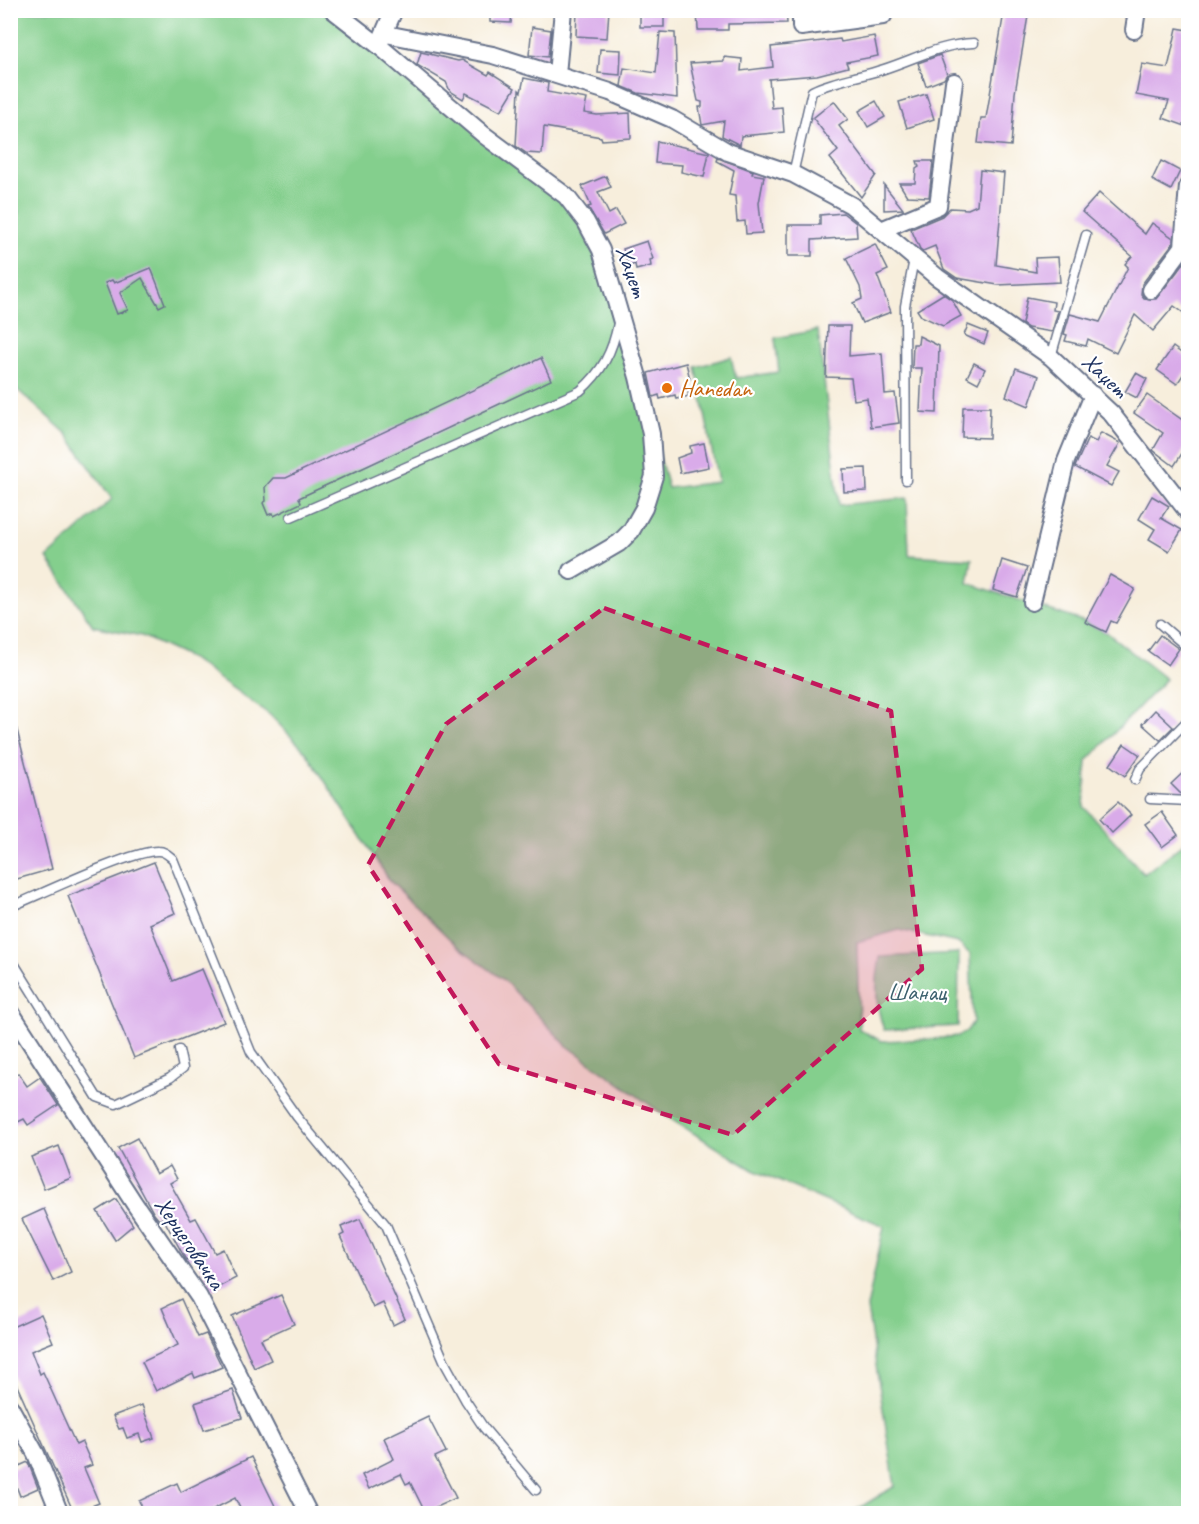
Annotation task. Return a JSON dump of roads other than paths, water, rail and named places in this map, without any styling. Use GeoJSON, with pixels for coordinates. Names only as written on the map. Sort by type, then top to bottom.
{"type":"FeatureCollection","features":[{"type":"Feature","properties":{"kind":"street","name":"Хаџет"},"geometry":{"type":"LineString","coordinates":[[333,10],[382,39],[484,135],[566,196],[586,222],[601,250],[618,304],[651,434],[654,476],[644,508],[631,531],[619,543],[572,571]]}},
{"type":"Feature","properties":{"kind":"street"},"geometry":{"type":"LineString","coordinates":[[382,39],[394,10]]}},
{"type":"Feature","properties":{"kind":"street"},"geometry":{"type":"LineString","coordinates":[[557,74],[563,10]]}},
{"type":"Feature","properties":{"kind":"street"},"geometry":{"type":"LineString","coordinates":[[801,10],[801,27],[883,16]]}},
{"type":"Feature","properties":{"kind":"street"},"geometry":{"type":"LineString","coordinates":[[1134,30],[1137,10]]}},
{"type":"Feature","properties":{"kind":"street","name":"Хаџет"},"geometry":{"type":"LineString","coordinates":[[382,39],[461,46],[557,74],[641,104],[728,152],[793,174],[851,206],[977,307],[1051,357],[1093,395],[1111,413],[1188,512]]}},
{"type":"Feature","properties":{"kind":"street"},"geometry":{"type":"LineString","coordinates":[[881,230],[938,206],[954,82]]}},
{"type":"Feature","properties":{"kind":"street"},"geometry":{"type":"LineString","coordinates":[[1151,290],[1183,247],[1188,186]]}},
{"type":"Feature","properties":{"kind":"street"},"geometry":{"type":"LineString","coordinates":[[1032,602],[1066,461],[1093,395]]}},
{"type":"Feature","properties":{"kind":"street","name":"Херцеговачка"},"geometry":{"type":"LineString","coordinates":[[10,1011],[134,1203],[199,1297],[309,1514]]}},
{"type":"Feature","properties":{"kind":"street"},"geometry":{"type":"LineString","coordinates":[[11,1408],[36,1454],[60,1514]]}},
{"type":"Feature","properties":{"kind":"lane"},"geometry":{"type":"LineString","coordinates":[[793,174],[813,92],[828,84],[884,69],[934,49],[974,43]]}},
{"type":"Feature","properties":{"kind":"lane"},"geometry":{"type":"LineString","coordinates":[[1051,357],[1086,236]]}},
{"type":"Feature","properties":{"kind":"lane"},"geometry":{"type":"LineString","coordinates":[[906,480],[905,306],[915,259]]}},
{"type":"Feature","properties":{"kind":"lane"},"geometry":{"type":"LineString","coordinates":[[291,518],[580,391],[594,379],[609,356],[616,334],[618,304]]}},
{"type":"Feature","properties":{"kind":"lane"},"geometry":{"type":"LineString","coordinates":[[1160,624],[1188,648]]}},
{"type":"Feature","properties":{"kind":"lane"},"geometry":{"type":"LineString","coordinates":[[1135,780],[1140,769],[1188,720]]}},
{"type":"Feature","properties":{"kind":"lane"},"geometry":{"type":"LineString","coordinates":[[1150,800],[1188,801]]}},
{"type":"Feature","properties":{"kind":"lane"},"geometry":{"type":"LineString","coordinates":[[10,906],[132,857],[156,851],[166,853],[173,860],[251,1052],[297,1117],[386,1225],[446,1365],[466,1401],[484,1428],[536,1490]]}},
{"type":"Feature","properties":{"kind":"lane"},"geometry":{"type":"LineString","coordinates":[[10,957],[97,1097],[116,1104],[170,1078],[183,1068],[179,1050]]}},
{"type":"Feature","properties":{"kind":"place","name":"Hanedan"},"geometry":{"type":"Point","coordinates":[667,388]}},
{"type":"Feature","properties":{"kind":"park label","name":"Шанац"},"geometry":{"type":"Point","coordinates":[917,992]}}]}
